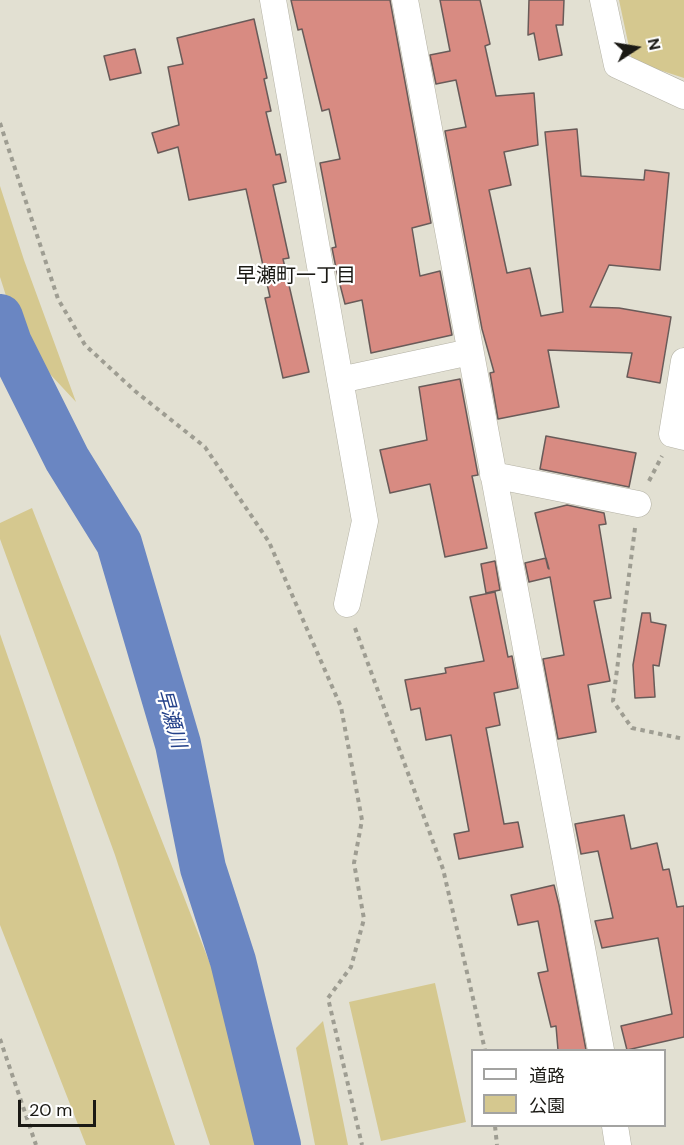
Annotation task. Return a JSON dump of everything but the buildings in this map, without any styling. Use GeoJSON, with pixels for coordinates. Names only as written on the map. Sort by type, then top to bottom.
{"type":"FeatureCollection","features":[{"type":"Feature","properties":{"kind":"street"},"geometry":{"type":"LineString","coordinates":[[273,0],[365,521],[346,604]]}},
{"type":"Feature","properties":{"kind":"street"},"geometry":{"type":"LineString","coordinates":[[405,0],[601,1049]]}},
{"type":"Feature","properties":{"kind":"street"},"geometry":{"type":"LineString","coordinates":[[603,0],[617,65],[684,96]]}},
{"type":"Feature","properties":{"kind":"street"},"geometry":{"type":"LineString","coordinates":[[340,380],[470,352]]}},
{"type":"Feature","properties":{"kind":"street"},"geometry":{"type":"LineString","coordinates":[[678,436],[684,362]]}},
{"type":"Feature","properties":{"kind":"street"},"geometry":{"type":"LineString","coordinates":[[493,475],[638,504]]}},
{"type":"Feature","properties":{"kind":"street"},"geometry":{"type":"LineString","coordinates":[[615,1127],[618,1145]]}},
{"type":"Feature","properties":{"kind":"path"},"geometry":{"type":"LineString","coordinates":[[0,123],[63,308],[85,345],[135,392],[206,447],[268,542],[342,707],[362,820],[354,863],[364,919],[351,967],[328,998],[362,1145]]}},
{"type":"Feature","properties":{"kind":"path"},"geometry":{"type":"LineString","coordinates":[[678,436],[638,504],[613,701],[632,728],[684,739]]}},
{"type":"Feature","properties":{"kind":"path"},"geometry":{"type":"LineString","coordinates":[[346,604],[443,869],[485,1049]]}},
{"type":"Feature","properties":{"kind":"path"},"geometry":{"type":"LineString","coordinates":[[0,1039],[36,1145]]}},
{"type":"Feature","properties":{"kind":"path"},"geometry":{"type":"LineString","coordinates":[[495,1127],[497,1145]]}},
{"type":"Feature","properties":{"kind":"green space"},"geometry":{"type":"Polygon","coordinates":[[[619,0],[684,0],[684,78],[632,61],[619,0]]]}},
{"type":"Feature","properties":{"kind":"green space"},"geometry":{"type":"Polygon","coordinates":[[[0,186],[24,260],[76,402],[35,358],[16,327],[0,277],[0,186]]]}},
{"type":"Feature","properties":{"kind":"green space"},"geometry":{"type":"Polygon","coordinates":[[[32,508],[239,1038],[256,1145],[210,1145],[115,855],[0,539],[0,523],[32,508]]]}},
{"type":"Feature","properties":{"kind":"green space"},"geometry":{"type":"Polygon","coordinates":[[[0,634],[175,1145],[86,1145],[0,925],[0,634]]]}},
{"type":"Feature","properties":{"kind":"green space"},"geometry":{"type":"Polygon","coordinates":[[[435,983],[466,1122],[381,1141],[349,1002],[435,983]]]}},
{"type":"Feature","properties":{"kind":"green space"},"geometry":{"type":"Polygon","coordinates":[[[323,1021],[348,1145],[315,1145],[296,1048],[323,1021]]]}},
{"type":"Feature","properties":{"kind":"waterway","name":"早瀬川"},"geometry":{"type":"LineString","coordinates":[[0,317],[9,343],[67,459],[119,543],[178,744],[203,868],[233,961],[278,1145]]}},
{"type":"Feature","properties":{"kind":"district","name":"早瀬町一丁目"},"geometry":{"type":"Point","coordinates":[296,277]}}]}
